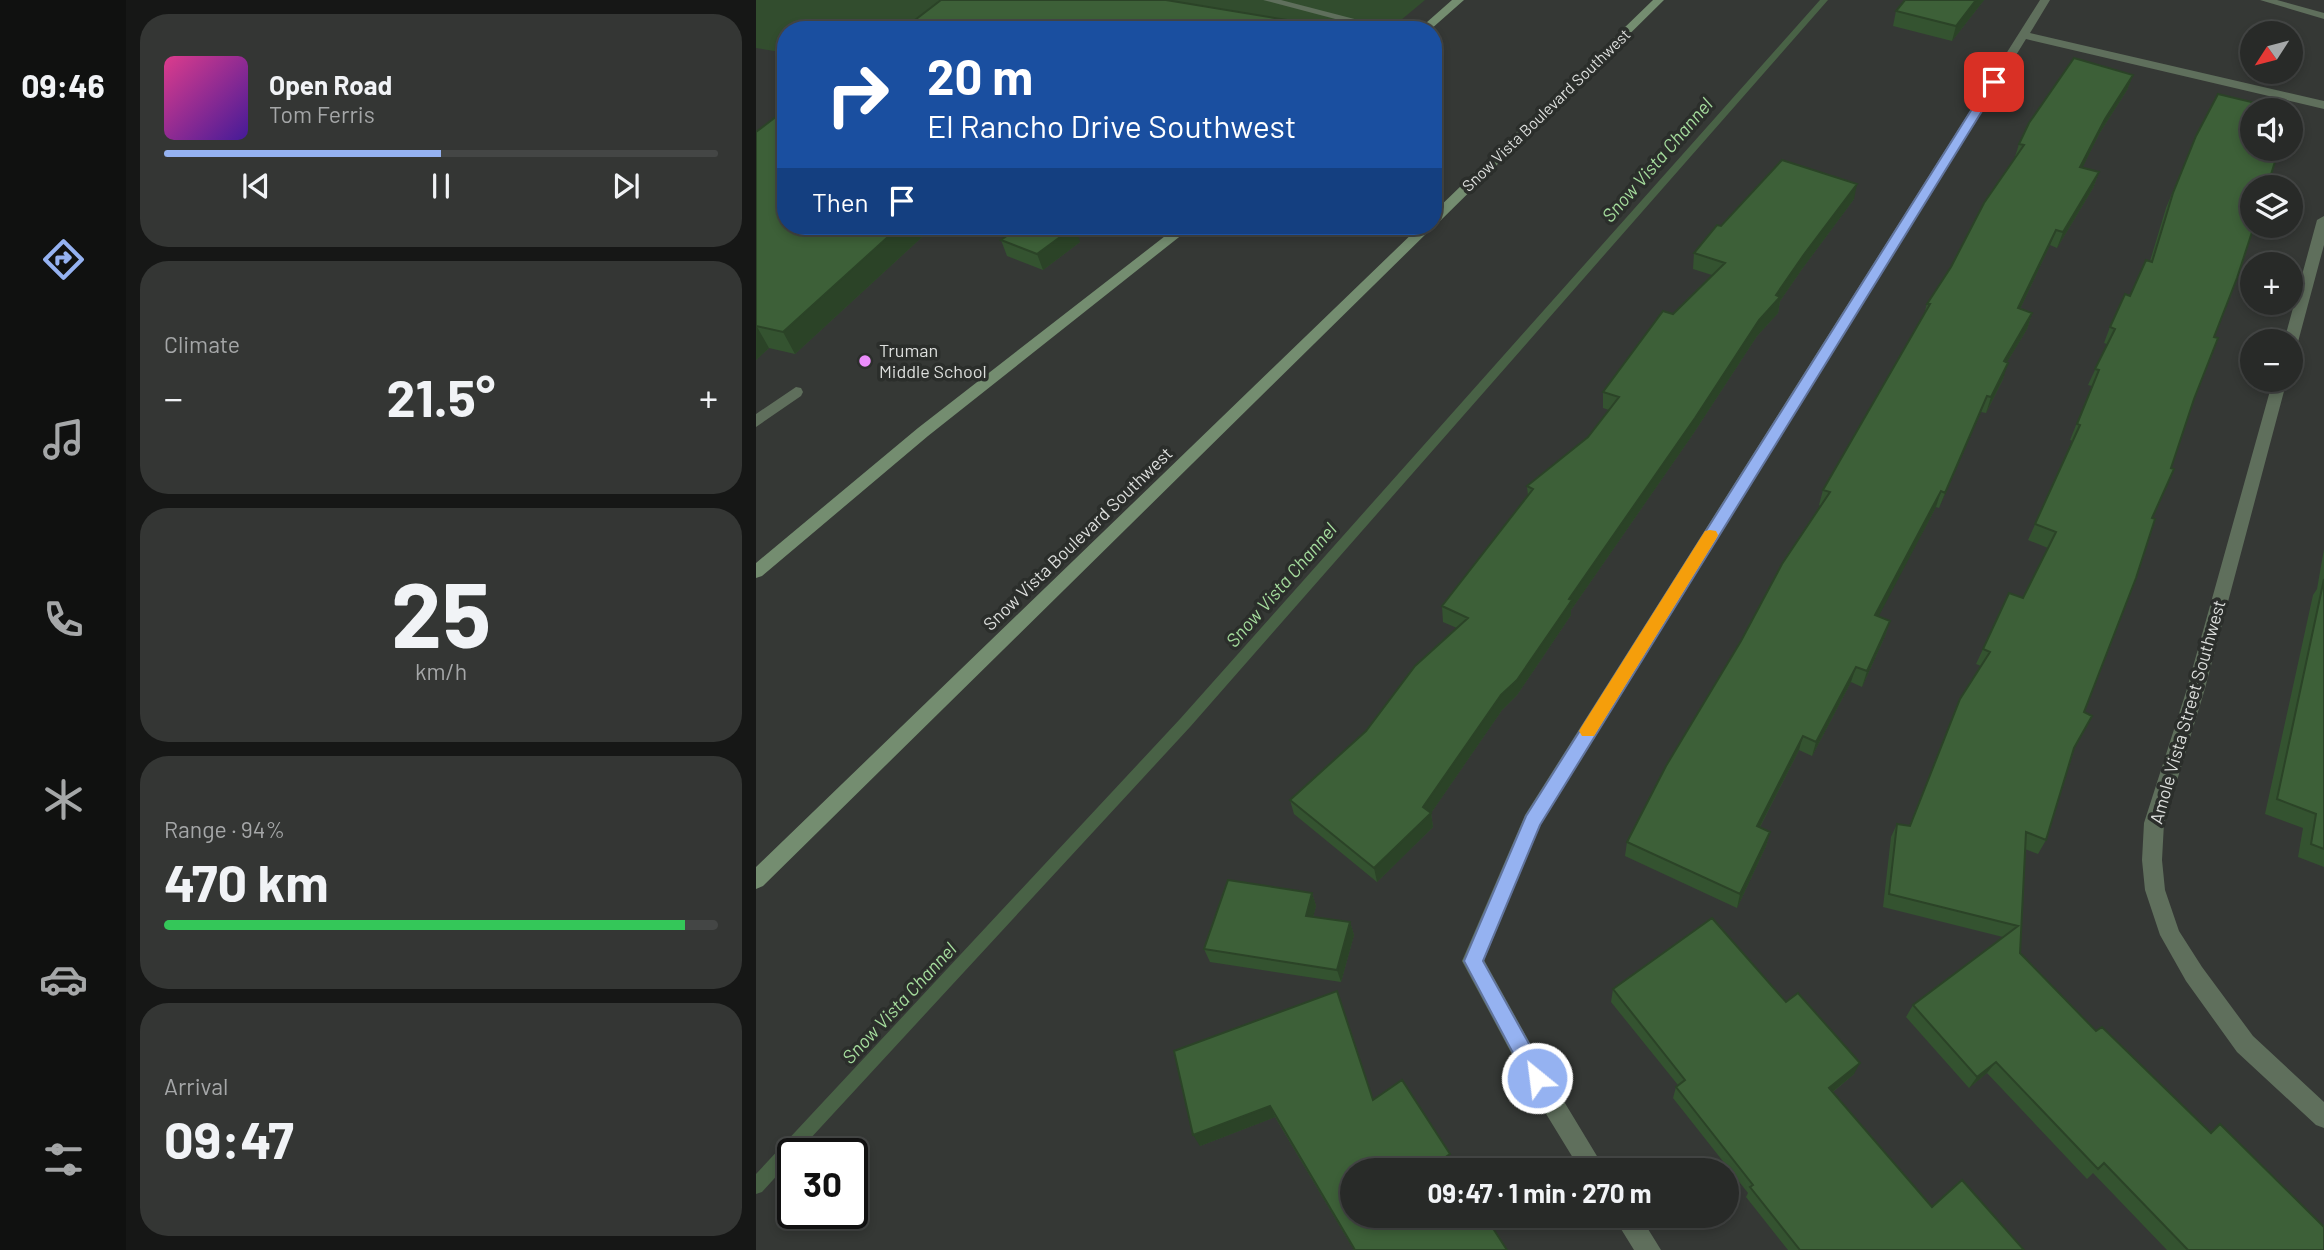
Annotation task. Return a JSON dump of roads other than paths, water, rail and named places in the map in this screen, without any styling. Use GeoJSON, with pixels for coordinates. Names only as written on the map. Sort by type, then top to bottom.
{"type":"FeatureCollection","features":[{"type":"Feature","properties":{"kind":"main road"},"geometry":{"type":"LineString","coordinates":[[1434,21],[1459,0]]}},
{"type":"Feature","properties":{"kind":"main road","name":"Snow Vista Boulevard Southwest"},"geometry":{"type":"LineString","coordinates":[[1442,211],[1659,0]]}},
{"type":"Feature","properties":{"kind":"main road"},"geometry":{"type":"LineString","coordinates":[[756,572],[923,432],[1175,235]]}},
{"type":"Feature","properties":{"kind":"main road","name":"Snow Vista Boulevard Southwest"},"geometry":{"type":"LineString","coordinates":[[756,880],[1418,235]]}},
{"type":"Feature","properties":{"kind":"street"},"geometry":{"type":"LineString","coordinates":[[1268,0],[1355,21]]}},
{"type":"Feature","properties":{"kind":"street"},"geometry":{"type":"LineString","coordinates":[[1586,1158],[1537,1078],[1473,961],[1532,821],[2045,0]]}},
{"type":"Feature","properties":{"kind":"street"},"geometry":{"type":"LineString","coordinates":[[2265,0],[2324,16]]}},
{"type":"Feature","properties":{"kind":"street"},"geometry":{"type":"LineString","coordinates":[[2024,36],[2324,105]]}},
{"type":"Feature","properties":{"kind":"street"},"geometry":{"type":"LineString","coordinates":[[2295,329],[2324,220]]}},
{"type":"Feature","properties":{"kind":"street"},"geometry":{"type":"LineString","coordinates":[[756,422],[796,392]]}},
{"type":"Feature","properties":{"kind":"street","name":"Amole Vista Street Southwest"},"geometry":{"type":"LineString","coordinates":[[2277,392],[2195,692],[2154,823],[2152,860],[2155,890],[2170,935],[2194,975],[2245,1044],[2324,1117]]}},
{"type":"Feature","properties":{"kind":"street"},"geometry":{"type":"LineString","coordinates":[[1634,1228],[1650,1250]]}},
{"type":"Feature","properties":{"kind":"waterway","name":"Snow Vista Channel"},"geometry":{"type":"LineString","coordinates":[[756,1186],[1185,723],[1824,0]]}},
{"type":"Feature","properties":{"kind":"place","name":"Truman Middle School"},"geometry":{"type":"Point","coordinates":[865,361]}}]}
